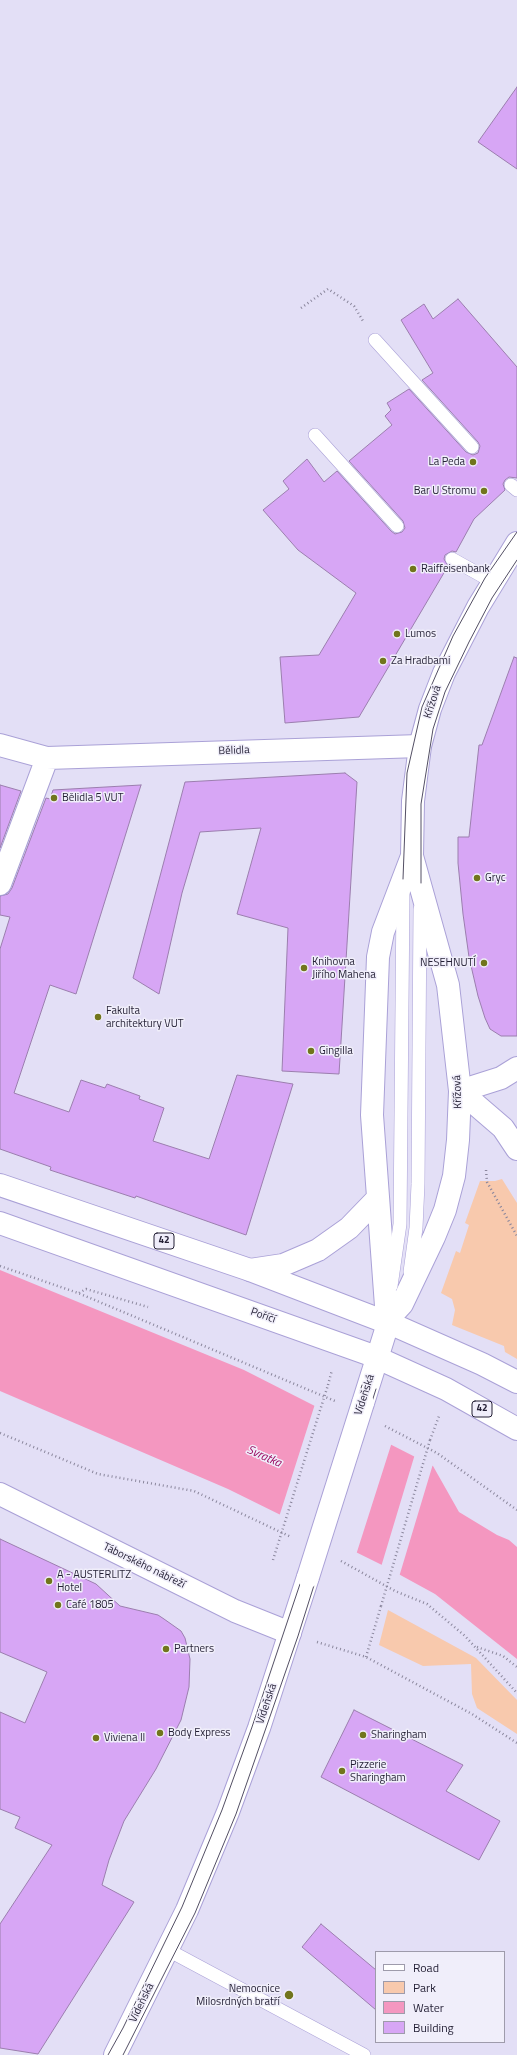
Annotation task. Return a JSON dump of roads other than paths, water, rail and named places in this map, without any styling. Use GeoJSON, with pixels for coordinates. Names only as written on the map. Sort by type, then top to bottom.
{"type":"FeatureCollection","features":[{"type":"Feature","properties":{"kind":"main road","name":"Křížová"},"geometry":{"type":"LineString","coordinates":[[386,1331],[434,1237],[445,1210],[454,1176],[458,1140],[460,1092],[448,985],[412,881],[413,801],[420,746],[430,709],[444,673],[493,582],[517,543]]}},
{"type":"Feature","properties":{"kind":"main road","name":"Bělidla"},"geometry":{"type":"LineString","coordinates":[[0,745],[47,758],[420,746]]}},
{"type":"Feature","properties":{"kind":"main road"},"geometry":{"type":"LineString","coordinates":[[0,884],[47,758]]}},
{"type":"Feature","properties":{"kind":"main road"},"geometry":{"type":"LineString","coordinates":[[386,1331],[372,1115],[378,957],[383,932],[412,881]]}},
{"type":"Feature","properties":{"kind":"main road"},"geometry":{"type":"LineString","coordinates":[[460,1092],[501,1078],[517,1068]]}},
{"type":"Feature","properties":{"kind":"main road"},"geometry":{"type":"LineString","coordinates":[[460,1092],[503,1128],[517,1149]]}},
{"type":"Feature","properties":{"kind":"main road","name":"Poříčí"},"geometry":{"type":"LineString","coordinates":[[0,1185],[250,1270],[386,1331],[446,1389],[517,1429]]}},
{"type":"Feature","properties":{"kind":"main road"},"geometry":{"type":"LineString","coordinates":[[250,1270],[283,1265],[318,1250],[349,1228],[378,1198]]}},
{"type":"Feature","properties":{"kind":"main road","name":"Poříčí"},"geometry":{"type":"LineString","coordinates":[[0,1223],[386,1331],[482,1364],[517,1382]]}},
{"type":"Feature","properties":{"kind":"main road","name":"Vídeňská"},"geometry":{"type":"LineString","coordinates":[[115,2055],[188,1910],[260,1728],[386,1331]]}},
{"type":"Feature","properties":{"kind":"main road","name":"Táborského nábřeží"},"geometry":{"type":"LineString","coordinates":[[0,1494],[235,1610],[290,1633]]}},
{"type":"Feature","properties":{"kind":"lane"},"geometry":{"type":"LineString","coordinates":[[375,340],[472,447]]}},
{"type":"Feature","properties":{"kind":"lane"},"geometry":{"type":"LineString","coordinates":[[315,435],[397,526]]}},
{"type":"Feature","properties":{"kind":"lane"},"geometry":{"type":"LineString","coordinates":[[452,559],[493,582]]}},
{"type":"Feature","properties":{"kind":"lane"},"geometry":{"type":"LineString","coordinates":[[386,1331],[413,1254],[416,1228],[412,881]]}},
{"type":"Feature","properties":{"kind":"lane"},"geometry":{"type":"LineString","coordinates":[[386,1331],[400,1224],[412,881]]}},
{"type":"Feature","properties":{"kind":"lane"},"geometry":{"type":"LineString","coordinates":[[168,1950],[364,2055]]}},
{"type":"Feature","properties":{"kind":"water","name":"Svratka"},"geometry":{"type":"Polygon","coordinates":[[[0,1270],[244,1370],[433,1466],[459,1512],[497,1535],[509,1540],[517,1547],[517,1659],[435,1594],[382,1565],[228,1489],[0,1391],[0,1270]]]}},
{"type":"Feature","properties":{"kind":"tram line"},"geometry":{"type":"LineString","coordinates":[[403,879],[407,773],[422,707],[453,636],[485,578],[517,532]]}},
{"type":"Feature","properties":{"kind":"tram line"},"geometry":{"type":"LineString","coordinates":[[421,883],[421,804],[433,729],[445,692],[469,642],[492,598],[517,560]]}},
{"type":"Feature","properties":{"kind":"tram line"},"geometry":{"type":"LineString","coordinates":[[108,2055],[123,2028],[182,1907],[222,1810],[252,1727],[303,1575],[362,1385]]}},
{"type":"Feature","properties":{"kind":"tram line"},"geometry":{"type":"LineString","coordinates":[[123,2055],[195,1913],[236,1814],[298,1636],[376,1389]]}},
{"type":"Feature","properties":{"kind":"place","name":"La Peda"},"geometry":{"type":"Point","coordinates":[473,462]}},
{"type":"Feature","properties":{"kind":"place","name":"Bar U Stromu"},"geometry":{"type":"Point","coordinates":[484,491]}},
{"type":"Feature","properties":{"kind":"place","name":"Raiffeisenbank"},"geometry":{"type":"Point","coordinates":[413,569]}},
{"type":"Feature","properties":{"kind":"place","name":"Lumos"},"geometry":{"type":"Point","coordinates":[397,634]}},
{"type":"Feature","properties":{"kind":"place","name":"Za Hradbami"},"geometry":{"type":"Point","coordinates":[383,661]}},
{"type":"Feature","properties":{"kind":"place","name":"Bělidla 5 VUT"},"geometry":{"type":"Point","coordinates":[54,798]}},
{"type":"Feature","properties":{"kind":"place","name":"Gryc"},"geometry":{"type":"Point","coordinates":[477,878]}},
{"type":"Feature","properties":{"kind":"place","name":"NESEHNUTÍ"},"geometry":{"type":"Point","coordinates":[484,963]}},
{"type":"Feature","properties":{"kind":"place","name":"Knihovna Jiřího Mahena"},"geometry":{"type":"Point","coordinates":[304,968]}},
{"type":"Feature","properties":{"kind":"place","name":"Fakulta architektury VUT"},"geometry":{"type":"Point","coordinates":[98,1017]}},
{"type":"Feature","properties":{"kind":"place","name":"Gingilla"},"geometry":{"type":"Point","coordinates":[311,1051]}},
{"type":"Feature","properties":{"kind":"place","name":"A - AUSTERLITZ Hotel"},"geometry":{"type":"Point","coordinates":[49,1581]}},
{"type":"Feature","properties":{"kind":"place","name":"Café 1805"},"geometry":{"type":"Point","coordinates":[58,1605]}},
{"type":"Feature","properties":{"kind":"place","name":"Partners"},"geometry":{"type":"Point","coordinates":[166,1649]}},
{"type":"Feature","properties":{"kind":"place","name":"Body Express"},"geometry":{"type":"Point","coordinates":[160,1733]}},
{"type":"Feature","properties":{"kind":"place","name":"Sharingham"},"geometry":{"type":"Point","coordinates":[363,1735]}},
{"type":"Feature","properties":{"kind":"place","name":"Viviena II"},"geometry":{"type":"Point","coordinates":[96,1738]}},
{"type":"Feature","properties":{"kind":"place","name":"Pizzerie Sharingham"},"geometry":{"type":"Point","coordinates":[342,1771]}},
{"type":"Feature","properties":{"kind":"place","name":"Nemocnice Milosrdných bratří"},"geometry":{"type":"Point","coordinates":[289,1995]}}]}
